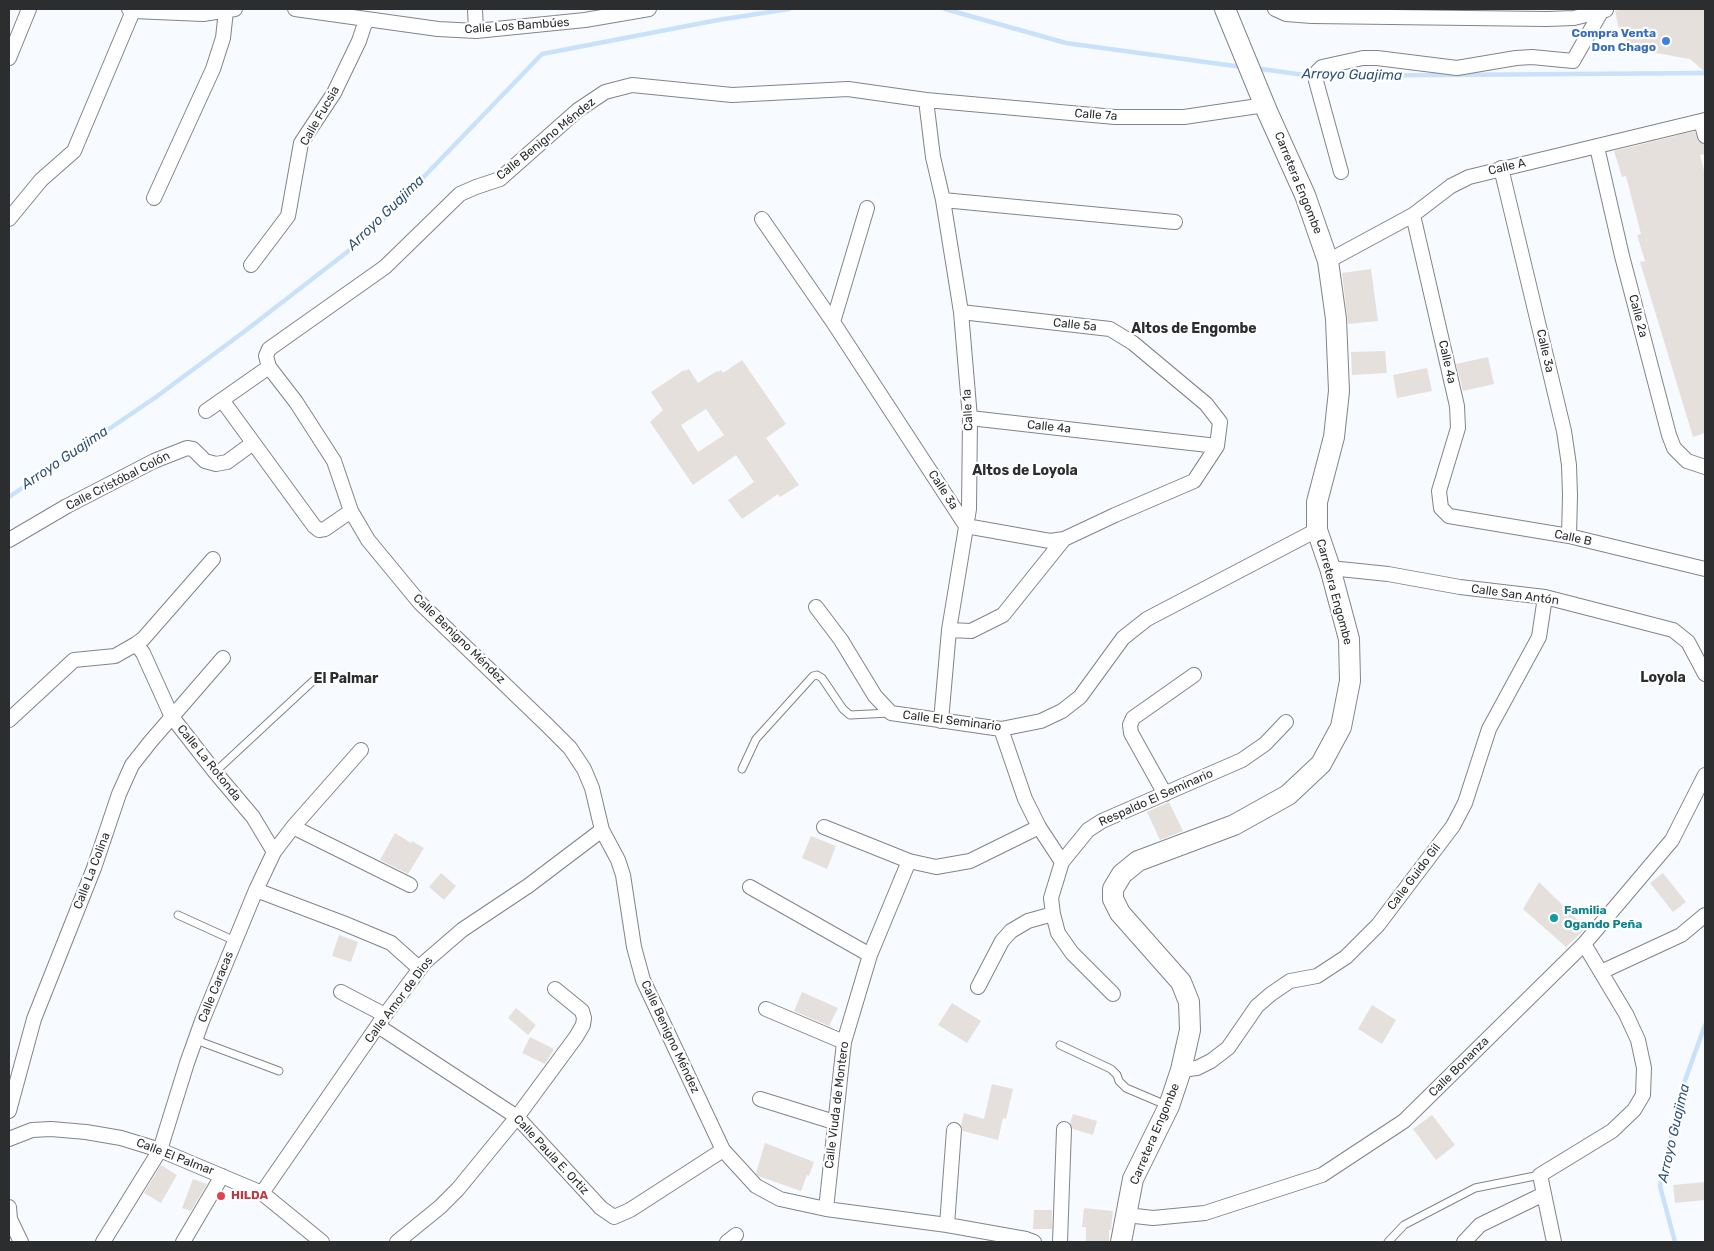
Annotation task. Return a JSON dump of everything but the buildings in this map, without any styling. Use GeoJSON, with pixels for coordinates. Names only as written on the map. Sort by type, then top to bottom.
{"type":"FeatureCollection","features":[{"type":"Feature","properties":{"kind":"street"},"geometry":{"type":"LineString","coordinates":[[9,58],[29,9]]}},
{"type":"Feature","properties":{"kind":"street","name":"Calle Los Bambúes"},"geometry":{"type":"LineString","coordinates":[[295,9],[438,29],[476,31],[585,20],[650,9]]}},
{"type":"Feature","properties":{"kind":"street"},"geometry":{"type":"LineString","coordinates":[[475,9],[476,31]]}},
{"type":"Feature","properties":{"kind":"street","name":"Carretera Engombe"},"geometry":{"type":"LineString","coordinates":[[1121,1242],[1134,1180],[1169,1106],[1181,1070],[1190,1030],[1189,1002],[1181,982],[1120,913],[1113,899],[1113,889],[1122,874],[1138,862],[1234,825],[1288,794],[1321,764],[1341,727],[1350,681],[1349,639],[1330,568],[1317,530],[1317,502],[1334,437],[1339,391],[1336,320],[1328,261],[1305,195],[1265,106],[1225,9]]}},
{"type":"Feature","properties":{"kind":"street"},"geometry":{"type":"LineString","coordinates":[[1275,9],[1286,14],[1312,16],[1493,19],[1546,14],[1574,18],[1605,10]]}},
{"type":"Feature","properties":{"kind":"street"},"geometry":{"type":"LineString","coordinates":[[1493,19],[1505,9]]}},
{"type":"Feature","properties":{"kind":"street"},"geometry":{"type":"LineString","coordinates":[[9,219],[41,180],[74,151],[131,10],[203,14],[230,10],[213,70],[154,198]]}},
{"type":"Feature","properties":{"kind":"street"},"geometry":{"type":"LineString","coordinates":[[1341,172],[1317,76],[1326,65],[1363,58],[1457,68],[1524,58],[1573,61],[1605,10]]}},
{"type":"Feature","properties":{"kind":"street","name":"Calle Fucsia"},"geometry":{"type":"LineString","coordinates":[[251,265],[288,216],[301,143],[334,93],[359,41],[366,20]]}},
{"type":"Feature","properties":{"kind":"street","name":"Calle Benigno Méndez"},"geometry":{"type":"LineString","coordinates":[[926,100],[848,89],[732,95],[632,86],[605,92],[578,110],[500,179],[460,194],[384,267],[269,348],[266,356],[268,367],[296,402],[334,461],[351,511],[368,540],[420,603],[570,748],[584,769],[592,788],[602,830],[618,860],[623,875],[634,947],[643,980],[723,1150],[746,1177],[768,1194],[780,1199],[826,1209],[947,1225],[1034,1242]]}},
{"type":"Feature","properties":{"kind":"street","name":"Calle 7a"},"geometry":{"type":"LineString","coordinates":[[926,100],[1115,117],[1184,117],[1265,106]]}},
{"type":"Feature","properties":{"kind":"street","name":"Calle 1a"},"geometry":{"type":"LineString","coordinates":[[926,100],[933,157],[943,200],[961,312],[970,418],[969,509],[949,630],[941,721]]}},
{"type":"Feature","properties":{"kind":"street"},"geometry":{"type":"LineString","coordinates":[[1703,121],[1705,136]]}},
{"type":"Feature","properties":{"kind":"street","name":"Calle A"},"geometry":{"type":"LineString","coordinates":[[1328,261],[1413,215],[1451,186],[1469,177],[1703,121]]}},
{"type":"Feature","properties":{"kind":"street","name":"Calle 2a"},"geometry":{"type":"LineString","coordinates":[[1597,147],[1622,256],[1669,435],[1674,448],[1687,461],[1705,466]]}},
{"type":"Feature","properties":{"kind":"street","name":"Calle 3a"},"geometry":{"type":"LineString","coordinates":[[1501,168],[1564,431],[1570,472],[1569,536]]}},
{"type":"Feature","properties":{"kind":"street"},"geometry":{"type":"LineString","coordinates":[[943,200],[1175,222]]}},
{"type":"Feature","properties":{"kind":"street"},"geometry":{"type":"LineString","coordinates":[[833,322],[867,208]]}},
{"type":"Feature","properties":{"kind":"street","name":"Calle 4a"},"geometry":{"type":"LineString","coordinates":[[1413,215],[1457,406],[1458,428],[1439,491],[1441,508]]}},
{"type":"Feature","properties":{"kind":"street","name":"Calle 3a"},"geometry":{"type":"LineString","coordinates":[[762,219],[833,322],[966,526]]}},
{"type":"Feature","properties":{"kind":"street","name":"Calle 5a"},"geometry":{"type":"LineString","coordinates":[[961,312],[1110,328],[1133,343],[1206,404],[1220,422],[1217,446]]}},
{"type":"Feature","properties":{"kind":"street"},"geometry":{"type":"LineString","coordinates":[[206,411],[268,367]]}},
{"type":"Feature","properties":{"kind":"street"},"geometry":{"type":"LineString","coordinates":[[222,400],[314,526],[319,530],[325,528],[351,511]]}},
{"type":"Feature","properties":{"kind":"street","name":"Calle 4a"},"geometry":{"type":"LineString","coordinates":[[970,418],[1217,446]]}},
{"type":"Feature","properties":{"kind":"street","name":"Calle Cristóbal Colón"},"geometry":{"type":"LineString","coordinates":[[9,540],[67,506],[154,461],[187,448],[192,449],[205,461],[216,464],[227,462],[253,443]]}},
{"type":"Feature","properties":{"kind":"street"},"geometry":{"type":"LineString","coordinates":[[966,526],[1050,541],[1064,539],[1194,481],[1217,446]]}},
{"type":"Feature","properties":{"kind":"street","name":"Calle B"},"geometry":{"type":"LineString","coordinates":[[1441,508],[1449,516],[1569,536],[1705,569]]}},
{"type":"Feature","properties":{"kind":"street","name":"Calle El Seminario"},"geometry":{"type":"LineString","coordinates":[[816,607],[841,640],[875,696],[891,713],[1000,729],[1041,721],[1062,711],[1080,697],[1123,638],[1147,619],[1317,530]]}},
{"type":"Feature","properties":{"kind":"street"},"geometry":{"type":"LineString","coordinates":[[949,630],[971,631],[1003,615],[1064,539]]}},
{"type":"Feature","properties":{"kind":"street"},"geometry":{"type":"LineString","coordinates":[[9,720],[74,660],[116,656],[136,644],[213,559]]}},
{"type":"Feature","properties":{"kind":"street","name":"Calle San Antón"},"geometry":{"type":"LineString","coordinates":[[1330,568],[1388,574],[1460,587],[1545,597],[1673,630],[1688,642],[1705,674]]}},
{"type":"Feature","properties":{"kind":"street","name":"Calle Guido Gil"},"geometry":{"type":"LineString","coordinates":[[1181,1070],[1197,1068],[1217,1057],[1228,1048],[1258,1006],[1271,994],[1290,981],[1317,976],[1346,957],[1378,925],[1453,826],[1465,803],[1488,730],[1539,637],[1545,597]]}},
{"type":"Feature","properties":{"kind":"street","name":"Calle La Rotonda"},"geometry":{"type":"LineString","coordinates":[[136,644],[143,653],[172,716],[253,817],[274,852]]}},
{"type":"Feature","properties":{"kind":"street","name":"Calle La Colina"},"geometry":{"type":"LineString","coordinates":[[9,1112],[34,1019],[94,868],[119,794],[132,765],[223,658]]}},
{"type":"Feature","properties":{"kind":"street"},"geometry":{"type":"LineString","coordinates":[[1165,794],[1131,733],[1130,725],[1133,718],[1194,676]]}},
{"type":"Feature","properties":{"kind":"street","name":"Respaldo El Seminario"},"geometry":{"type":"LineString","coordinates":[[1113,994],[1072,953],[1058,933],[1052,914],[1052,898],[1062,862],[1088,830],[1102,821],[1242,760],[1265,744],[1286,722]]}},
{"type":"Feature","properties":{"kind":"street"},"geometry":{"type":"LineString","coordinates":[[1000,729],[1025,798],[1039,827],[1062,862]]}},
{"type":"Feature","properties":{"kind":"street","name":"Calle Caracas"},"geometry":{"type":"LineString","coordinates":[[103,1242],[160,1150],[196,1040],[256,890],[274,852],[293,827],[361,750]]}},
{"type":"Feature","properties":{"kind":"street"},"geometry":{"type":"LineString","coordinates":[[1702,788],[1705,774]]}},
{"type":"Feature","properties":{"kind":"street","name":"Calle Bonanza"},"geometry":{"type":"LineString","coordinates":[[1126,1215],[1153,1218],[1205,1213],[1322,1174],[1404,1121],[1584,944],[1672,840],[1702,788]]}},
{"type":"Feature","properties":{"kind":"street"},"geometry":{"type":"LineString","coordinates":[[293,827],[410,886]]}},
{"type":"Feature","properties":{"kind":"street"},"geometry":{"type":"LineString","coordinates":[[824,827],[909,861],[936,867],[970,861],[1039,827]]}},
{"type":"Feature","properties":{"kind":"street","name":"Calle Amor de Dios"},"geometry":{"type":"LineString","coordinates":[[262,1193],[382,1020],[420,969],[462,930],[528,886],[602,830]]}},
{"type":"Feature","properties":{"kind":"street","name":"Calle Viuda de Montero"},"geometry":{"type":"LineString","coordinates":[[826,1209],[844,1042],[870,954],[909,861]]}},
{"type":"Feature","properties":{"kind":"street"},"geometry":{"type":"LineString","coordinates":[[750,888],[870,954]]}},
{"type":"Feature","properties":{"kind":"street"},"geometry":{"type":"LineString","coordinates":[[256,890],[391,943],[420,969]]}},
{"type":"Feature","properties":{"kind":"street"},"geometry":{"type":"LineString","coordinates":[[978,987],[1002,941],[1011,931],[1028,922],[1052,914]]}},
{"type":"Feature","properties":{"kind":"street"},"geometry":{"type":"LineString","coordinates":[[1601,972],[1681,935],[1705,915]]}},
{"type":"Feature","properties":{"kind":"street"},"geometry":{"type":"LineString","coordinates":[[1554,1242],[1540,1174],[1612,1131],[1634,1110],[1643,1095],[1644,1068],[1638,1040],[1626,1014],[1584,944]]}},
{"type":"Feature","properties":{"kind":"street"},"geometry":{"type":"LineString","coordinates":[[397,1242],[440,1207],[458,1189],[517,1116],[583,1025],[582,1011],[555,989]]}},
{"type":"Feature","properties":{"kind":"street","name":"Calle Paula E. Ortiz"},"geometry":{"type":"LineString","coordinates":[[341,992],[517,1116],[601,1208],[614,1217],[624,1213],[723,1150]]}},
{"type":"Feature","properties":{"kind":"street"},"geometry":{"type":"LineString","coordinates":[[766,1009],[844,1042]]}},
{"type":"Feature","properties":{"kind":"street"},"geometry":{"type":"LineString","coordinates":[[760,1099],[834,1122]]}},
{"type":"Feature","properties":{"kind":"street"},"geometry":{"type":"LineString","coordinates":[[1060,1242],[1064,1128]]}},
{"type":"Feature","properties":{"kind":"street","name":"Calle El Palmar"},"geometry":{"type":"LineString","coordinates":[[10,1134],[41,1129],[86,1132],[121,1138],[160,1150],[262,1193],[313,1240]]}},
{"type":"Feature","properties":{"kind":"street"},"geometry":{"type":"LineString","coordinates":[[947,1225],[954,1130]]}},
{"type":"Feature","properties":{"kind":"street"},"geometry":{"type":"LineString","coordinates":[[183,1242],[222,1176]]}},
{"type":"Feature","properties":{"kind":"street"},"geometry":{"type":"LineString","coordinates":[[1464,1242],[1480,1225],[1544,1194]]}},
{"type":"Feature","properties":{"kind":"street"},"geometry":{"type":"LineString","coordinates":[[9,1207],[10,1219],[21,1242]]}},
{"type":"Feature","properties":{"kind":"lane"},"geometry":{"type":"LineString","coordinates":[[742,769],[756,739],[813,676],[818,675],[822,678],[843,709],[850,715],[891,713]]}},
{"type":"Feature","properties":{"kind":"lane"},"geometry":{"type":"LineString","coordinates":[[215,772],[313,681]]}},
{"type":"Feature","properties":{"kind":"lane"},"geometry":{"type":"LineString","coordinates":[[178,915],[235,942]]}},
{"type":"Feature","properties":{"kind":"lane"},"geometry":{"type":"LineString","coordinates":[[196,1040],[279,1071]]}},
{"type":"Feature","properties":{"kind":"lane"},"geometry":{"type":"LineString","coordinates":[[1060,1045],[1111,1069],[1126,1088],[1169,1106]]}},
{"type":"Feature","properties":{"kind":"lane"},"geometry":{"type":"LineString","coordinates":[[1388,1242],[1404,1225],[1474,1188],[1540,1174]]}},
{"type":"Feature","properties":{"kind":"waterway","name":"Arroyo Guajima"},"geometry":{"type":"LineString","coordinates":[[9,497],[156,397],[364,239],[542,54],[718,20],[789,9]]}},
{"type":"Feature","properties":{"kind":"waterway","name":"Arroyo Guajima"},"geometry":{"type":"LineString","coordinates":[[945,9],[1066,43],[1242,67]]}},
{"type":"Feature","properties":{"kind":"waterway","name":"Arroyo Guajima"},"geometry":{"type":"LineString","coordinates":[[1255,68],[1311,76],[1705,73]]}},
{"type":"Feature","properties":{"kind":"waterway","name":"Arroyo Guajima"},"geometry":{"type":"LineString","coordinates":[[1675,1242],[1660,1186],[1683,1086],[1705,1025]]}},
{"type":"Feature","properties":{"kind":"place","name":"Compra Venta Don Chago"},"geometry":{"type":"Point","coordinates":[1666,41]}},
{"type":"Feature","properties":{"kind":"place","name":"Familia Ogando Peña"},"geometry":{"type":"Point","coordinates":[1554,918]}},
{"type":"Feature","properties":{"kind":"place","name":"HILDA"},"geometry":{"type":"Point","coordinates":[221,1196]}},
{"type":"Feature","properties":{"kind":"district","name":"Altos de Engombe"},"geometry":{"type":"Point","coordinates":[1194,329]}},
{"type":"Feature","properties":{"kind":"district","name":"Altos de Loyola"},"geometry":{"type":"Point","coordinates":[1025,471]}},
{"type":"Feature","properties":{"kind":"district","name":"Loyola"},"geometry":{"type":"Point","coordinates":[1663,678]}},
{"type":"Feature","properties":{"kind":"district","name":"El Palmar"},"geometry":{"type":"Point","coordinates":[346,679]}}]}
